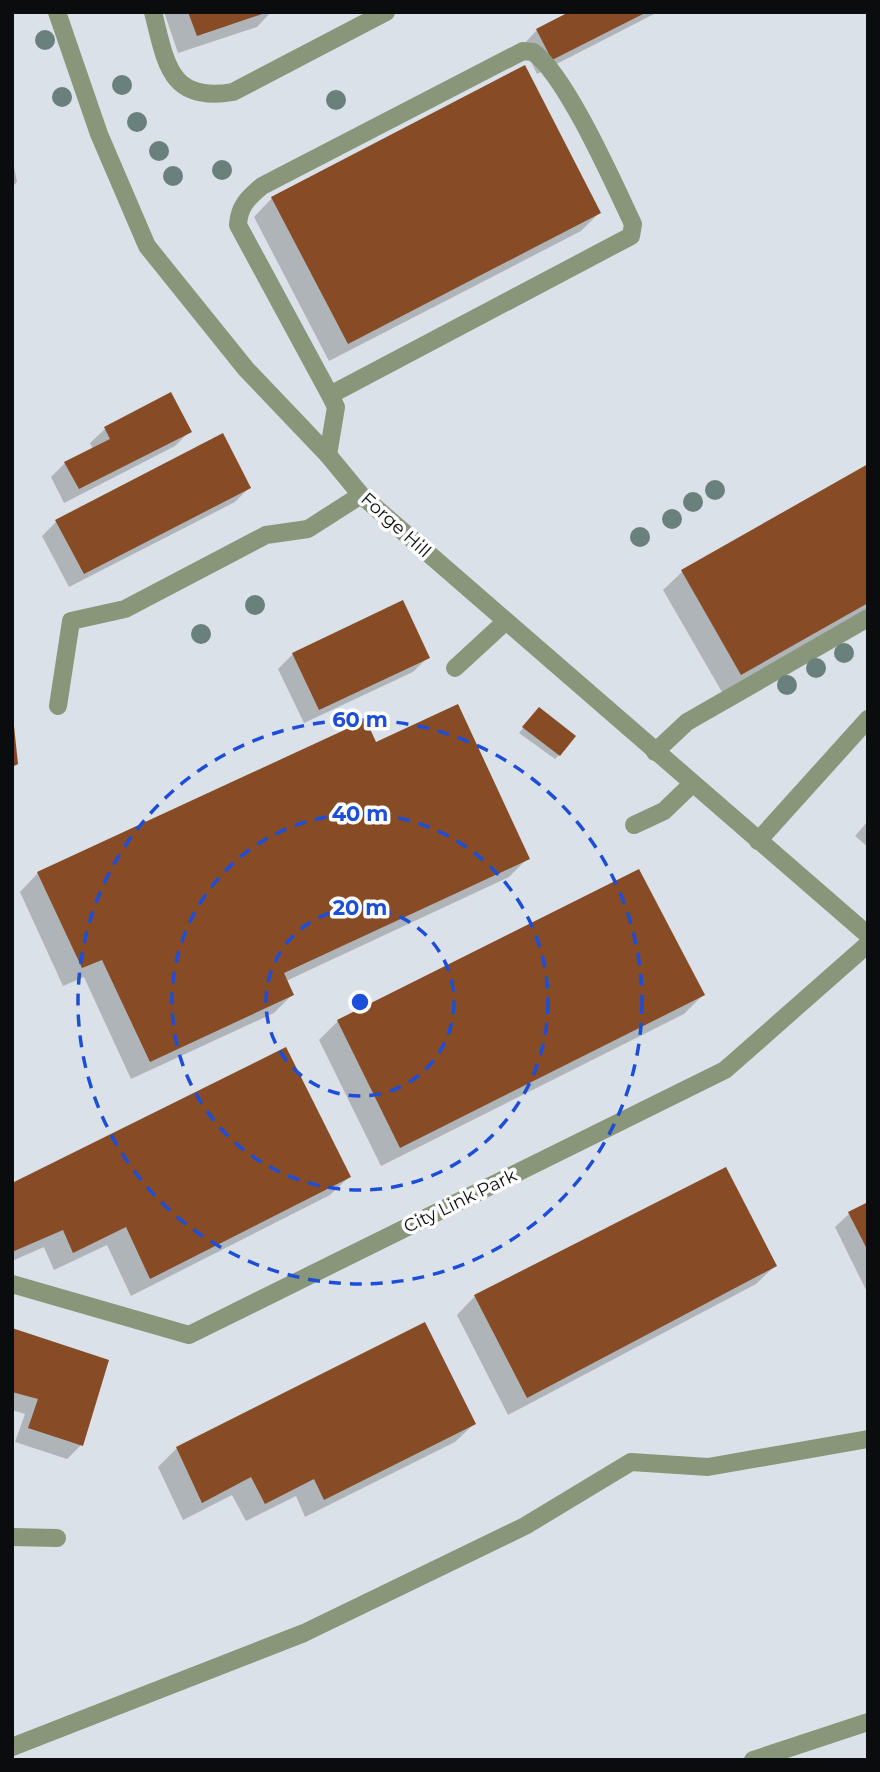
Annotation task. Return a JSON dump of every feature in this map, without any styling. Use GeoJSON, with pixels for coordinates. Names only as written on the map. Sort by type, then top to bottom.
{"type":"FeatureCollection","features":[{"type":"Feature","properties":{"kind":"street","name":"Forge Hill"},"geometry":{"type":"LineString","coordinates":[[57,12],[99,134],[147,246],[246,369],[361,495],[868,935]]}},
{"type":"Feature","properties":{"kind":"street"},"geometry":{"type":"LineString","coordinates":[[153,12],[168,69],[192,92],[209,96],[233,92],[386,12]]}},
{"type":"Feature","properties":{"kind":"street"},"geometry":{"type":"LineString","coordinates":[[328,456],[336,407],[238,225],[239,213],[245,201],[262,186],[333,149],[523,51],[533,52],[551,68],[591,138],[633,225],[631,236],[330,395]]}},
{"type":"Feature","properties":{"kind":"street"},"geometry":{"type":"LineString","coordinates":[[58,706],[71,621],[125,609],[266,536],[308,529],[361,495]]}},
{"type":"Feature","properties":{"kind":"street"},"geometry":{"type":"LineString","coordinates":[[655,752],[687,722],[868,618]]}},
{"type":"Feature","properties":{"kind":"street"},"geometry":{"type":"LineString","coordinates":[[455,668],[506,621]]}},
{"type":"Feature","properties":{"kind":"street"},"geometry":{"type":"LineString","coordinates":[[758,841],[868,719]]}},
{"type":"Feature","properties":{"kind":"street"},"geometry":{"type":"LineString","coordinates":[[634,825],[664,811],[692,784]]}},
{"type":"Feature","properties":{"kind":"street","name":"City Link Park"},"geometry":{"type":"LineString","coordinates":[[12,1284],[189,1335],[725,1070],[868,944]]}},
{"type":"Feature","properties":{"kind":"street"},"geometry":{"type":"LineString","coordinates":[[12,1747],[304,1633],[525,1526],[631,1462],[708,1467],[868,1439]]}},
{"type":"Feature","properties":{"kind":"street"},"geometry":{"type":"LineString","coordinates":[[12,1537],[57,1538]]}},
{"type":"Feature","properties":{"kind":"street"},"geometry":{"type":"LineString","coordinates":[[753,1760],[868,1722]]}},
{"type":"Feature","properties":{"kind":"building"},"geometry":{"type":"Polygon","coordinates":[[[188,12],[265,12],[265,13],[197,36],[188,12]]]}},
{"type":"Feature","properties":{"kind":"building"},"geometry":{"type":"Polygon","coordinates":[[[569,12],[647,12],[552,60],[536,29],[569,12]]]}},
{"type":"Feature","properties":{"kind":"building"},"geometry":{"type":"Polygon","coordinates":[[[525,65],[601,213],[348,344],[271,197],[525,65]]]}},
{"type":"Feature","properties":{"kind":"building"},"geometry":{"type":"Polygon","coordinates":[[[171,392],[192,432],[79,489],[64,462],[110,439],[104,427],[171,392]]]}},
{"type":"Feature","properties":{"kind":"building"},"geometry":{"type":"Polygon","coordinates":[[[223,433],[251,488],[84,574],[55,520],[223,433]]]}},
{"type":"Feature","properties":{"kind":"building"},"geometry":{"type":"Polygon","coordinates":[[[868,464],[868,603],[741,675],[681,570],[868,464]]]}},
{"type":"Feature","properties":{"kind":"building"},"geometry":{"type":"Polygon","coordinates":[[[403,600],[430,658],[319,710],[292,653],[403,600]]]}},
{"type":"Feature","properties":{"kind":"building"},"geometry":{"type":"Polygon","coordinates":[[[458,704],[530,859],[284,973],[294,995],[150,1062],[102,960],[82,968],[37,872],[366,720],[376,742],[458,704]]]}},
{"type":"Feature","properties":{"kind":"building"},"geometry":{"type":"Polygon","coordinates":[[[12,707],[18,764],[12,767],[12,707]]]}},
{"type":"Feature","properties":{"kind":"building"},"geometry":{"type":"Polygon","coordinates":[[[539,707],[576,736],[560,756],[522,727],[539,707]]]}},
{"type":"Feature","properties":{"kind":"building"},"geometry":{"type":"Polygon","coordinates":[[[639,869],[705,995],[400,1148],[337,1020],[639,869]]]}},
{"type":"Feature","properties":{"kind":"building"},"geometry":{"type":"Polygon","coordinates":[[[286,1047],[351,1177],[150,1279],[126,1227],[73,1253],[63,1230],[12,1252],[12,1183],[286,1047]]]}},
{"type":"Feature","properties":{"kind":"building"},"geometry":{"type":"Polygon","coordinates":[[[726,1167],[777,1266],[527,1398],[474,1295],[726,1167]]]}},
{"type":"Feature","properties":{"kind":"building"},"geometry":{"type":"Polygon","coordinates":[[[868,1202],[868,1251],[848,1212],[868,1202]]]}},
{"type":"Feature","properties":{"kind":"building"},"geometry":{"type":"Polygon","coordinates":[[[425,1322],[476,1424],[324,1500],[314,1479],[265,1504],[251,1477],[202,1503],[176,1447],[425,1322]]]}},
{"type":"Feature","properties":{"kind":"building"},"geometry":{"type":"Polygon","coordinates":[[[12,1328],[109,1360],[83,1446],[28,1428],[38,1399],[12,1392],[12,1328]]]}}]}
